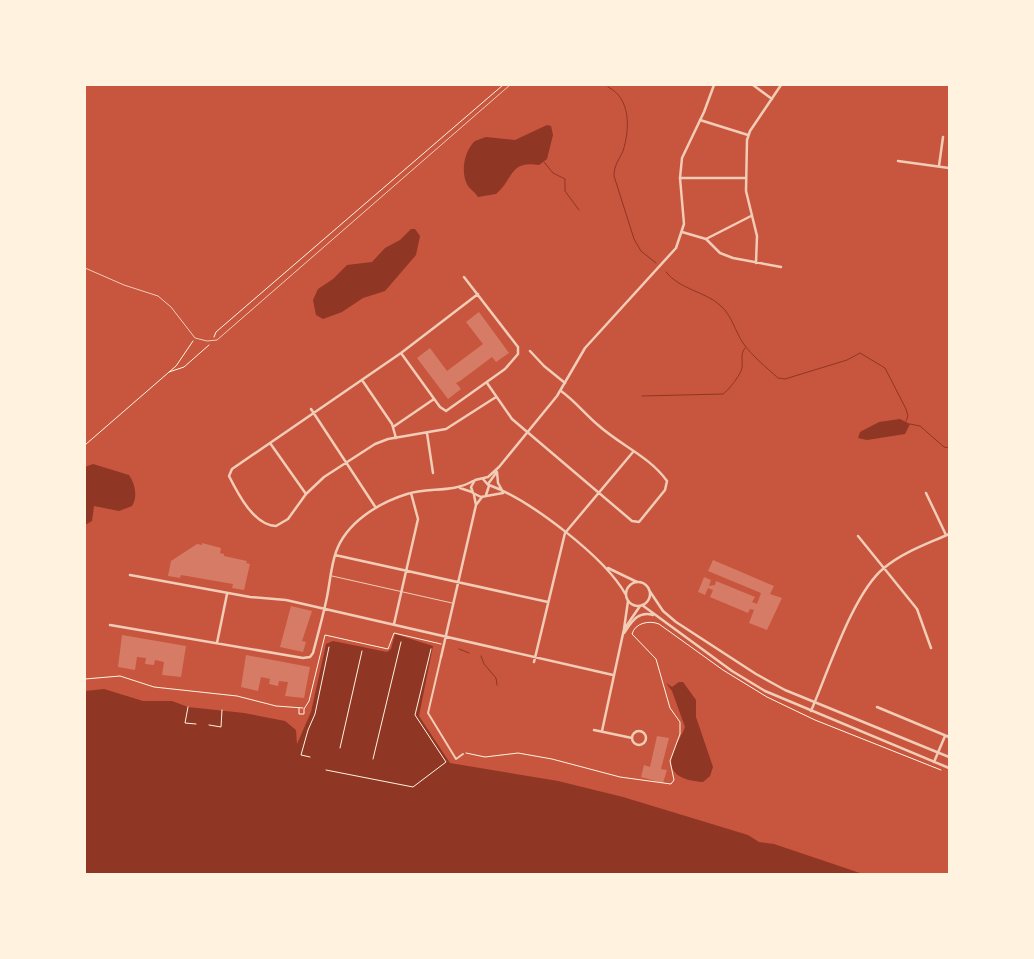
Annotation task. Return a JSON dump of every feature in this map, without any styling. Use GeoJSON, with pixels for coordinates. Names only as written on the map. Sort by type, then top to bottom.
{"type":"FeatureCollection","features":[{"type":"Feature","properties":{"kind":"street"},"geometry":{"type":"LineString","coordinates":[[110,625],[307,658],[313,653],[335,555],[350,528],[376,508],[411,492],[428,489],[459,488],[490,476],[561,391],[585,348],[670,255],[682,232],[684,217],[680,178],[684,151],[700,120],[714,85]]}},
{"type":"Feature","properties":{"kind":"street"},"geometry":{"type":"LineString","coordinates":[[753,85],[772,99]]}},
{"type":"Feature","properties":{"kind":"street"},"geometry":{"type":"LineString","coordinates":[[756,263],[758,244],[747,200],[745,178],[748,135],[781,85]]}},
{"type":"Feature","properties":{"kind":"street"},"geometry":{"type":"LineString","coordinates":[[700,120],[748,135]]}},
{"type":"Feature","properties":{"kind":"street"},"geometry":{"type":"LineString","coordinates":[[939,166],[943,137]]}},
{"type":"Feature","properties":{"kind":"street"},"geometry":{"type":"LineString","coordinates":[[898,161],[949,168]]}},
{"type":"Feature","properties":{"kind":"street"},"geometry":{"type":"LineString","coordinates":[[680,178],[745,178]]}},
{"type":"Feature","properties":{"kind":"street"},"geometry":{"type":"LineString","coordinates":[[706,240],[751,216]]}},
{"type":"Feature","properties":{"kind":"street"},"geometry":{"type":"LineString","coordinates":[[682,232],[706,240],[727,256],[780,267]]}},
{"type":"Feature","properties":{"kind":"street"},"geometry":{"type":"LineString","coordinates":[[401,353],[434,399],[446,411],[487,383],[505,368],[519,350],[464,277]]}},
{"type":"Feature","properties":{"kind":"street"},"geometry":{"type":"LineString","coordinates":[[478,294],[401,353],[228,473],[256,516],[272,526],[279,525],[288,518],[306,494],[327,475],[379,442],[449,428],[496,397]]}},
{"type":"Feature","properties":{"kind":"street"},"geometry":{"type":"LineString","coordinates":[[530,351],[544,366],[565,383]]}},
{"type":"Feature","properties":{"kind":"street"},"geometry":{"type":"LineString","coordinates":[[362,380],[393,427],[396,438]]}},
{"type":"Feature","properties":{"kind":"street"},"geometry":{"type":"LineString","coordinates":[[487,383],[508,416],[636,523],[642,519],[668,484],[657,469],[642,456],[633,452],[600,427],[584,409],[561,391]]}},
{"type":"Feature","properties":{"kind":"street"},"geometry":{"type":"LineString","coordinates":[[393,427],[434,399]]}},
{"type":"Feature","properties":{"kind":"street"},"geometry":{"type":"LineString","coordinates":[[310,409],[376,508]]}},
{"type":"Feature","properties":{"kind":"street"},"geometry":{"type":"LineString","coordinates":[[426,433],[433,473]]}},
{"type":"Feature","properties":{"kind":"street"},"geometry":{"type":"LineString","coordinates":[[270,443],[306,494]]}},
{"type":"Feature","properties":{"kind":"street"},"geometry":{"type":"LineString","coordinates":[[534,662],[565,534],[633,452]]}},
{"type":"Feature","properties":{"kind":"street"},"geometry":{"type":"LineString","coordinates":[[476,505],[484,496],[499,467]]}},
{"type":"Feature","properties":{"kind":"street"},"geometry":{"type":"LineString","coordinates":[[497,472],[498,483],[503,493]]}},
{"type":"Feature","properties":{"kind":"street"},"geometry":{"type":"LineString","coordinates":[[482,478],[503,493],[528,504],[565,534],[604,566],[618,580],[626,595],[628,601],[624,631],[602,731]]}},
{"type":"Feature","properties":{"kind":"street"},"geometry":{"type":"LineString","coordinates":[[464,754],[456,758],[428,713],[476,505],[473,482]]}},
{"type":"Feature","properties":{"kind":"street"},"geometry":{"type":"LineString","coordinates":[[459,488],[484,496],[503,493]]}},
{"type":"Feature","properties":{"kind":"street"},"geometry":{"type":"LineString","coordinates":[[394,624],[418,518],[411,492]]}},
{"type":"Feature","properties":{"kind":"street"},"geometry":{"type":"LineString","coordinates":[[811,711],[859,599],[872,580],[884,568],[904,555],[948,534],[926,493]]}},
{"type":"Feature","properties":{"kind":"street"},"geometry":{"type":"LineString","coordinates":[[858,536],[917,609],[931,648]]}},
{"type":"Feature","properties":{"kind":"street"},"geometry":{"type":"LineString","coordinates":[[335,555],[548,602]]}},
{"type":"Feature","properties":{"kind":"street"},"geometry":{"type":"LineString","coordinates":[[604,566],[644,584],[663,610],[676,622],[768,682],[949,756]]}},
{"type":"Feature","properties":{"kind":"street"},"geometry":{"type":"LineString","coordinates":[[130,575],[226,594],[286,600],[614,675]]}},
{"type":"Feature","properties":{"kind":"street"},"geometry":{"type":"LineString","coordinates":[[626,595],[629,586],[638,582]]}},
{"type":"Feature","properties":{"kind":"street"},"geometry":{"type":"LineString","coordinates":[[624,631],[641,606],[649,599],[649,590]]}},
{"type":"Feature","properties":{"kind":"street"},"geometry":{"type":"LineString","coordinates":[[217,643],[226,594]]}},
{"type":"Feature","properties":{"kind":"street"},"geometry":{"type":"LineString","coordinates":[[628,601],[641,606],[658,617],[748,681],[811,711],[949,768]]}},
{"type":"Feature","properties":{"kind":"street"},"geometry":{"type":"LineString","coordinates":[[624,631],[638,616],[647,613],[658,617]]}},
{"type":"Feature","properties":{"kind":"street"},"geometry":{"type":"LineString","coordinates":[[877,707],[947,736],[934,762]]}},
{"type":"Feature","properties":{"kind":"street"},"geometry":{"type":"LineString","coordinates":[[594,730],[632,738],[637,745],[643,744],[646,739],[645,735],[640,731],[635,732],[632,738]]}},
{"type":"Feature","properties":{"kind":"lane"},"geometry":{"type":"LineString","coordinates":[[85,268],[124,285],[158,296],[171,307],[195,338],[214,341],[229,331],[510,85]]}},
{"type":"Feature","properties":{"kind":"lane"},"geometry":{"type":"LineString","coordinates":[[331,576],[453,603]]}},
{"type":"Feature","properties":{"kind":"path"},"geometry":{"type":"LineString","coordinates":[[214,338],[218,331],[503,85]]}},
{"type":"Feature","properties":{"kind":"path"},"geometry":{"type":"LineString","coordinates":[[85,445],[169,372],[184,357],[195,338]]}},
{"type":"Feature","properties":{"kind":"path"},"geometry":{"type":"LineString","coordinates":[[169,372],[184,367],[211,343]]}},
{"type":"Feature","properties":{"kind":"path"},"geometry":{"type":"LineString","coordinates":[[464,754],[485,756],[518,753],[552,759],[620,777],[636,778],[666,786],[671,784],[674,780],[670,761],[680,734],[680,722],[670,708],[656,659],[632,634],[637,627],[652,622],[659,624],[732,676],[767,697],[815,720],[910,756],[928,766],[943,770]]}},
{"type":"Feature","properties":{"kind":"path"},"geometry":{"type":"LineString","coordinates":[[299,708],[298,712],[301,715],[304,714],[325,635],[388,649],[394,633],[444,644]]}},
{"type":"Feature","properties":{"kind":"path"},"geometry":{"type":"LineString","coordinates":[[374,759],[400,642]]}},
{"type":"Feature","properties":{"kind":"path"},"geometry":{"type":"LineString","coordinates":[[310,757],[301,755],[315,714],[329,647]]}},
{"type":"Feature","properties":{"kind":"path"},"geometry":{"type":"LineString","coordinates":[[340,748],[362,651]]}},
{"type":"Feature","properties":{"kind":"path"},"geometry":{"type":"LineString","coordinates":[[85,679],[120,676],[154,687],[237,696],[276,706],[304,709]]}},
{"type":"Feature","properties":{"kind":"path"},"geometry":{"type":"LineString","coordinates":[[188,707],[185,723],[196,724]]}},
{"type":"Feature","properties":{"kind":"path"},"geometry":{"type":"LineString","coordinates":[[209,725],[220,727],[222,710]]}},
{"type":"Feature","properties":{"kind":"path"},"geometry":{"type":"LineString","coordinates":[[326,770],[413,787],[446,762]]}},
{"type":"Feature","properties":{"kind":"shaded area"},"geometry":{"type":"Polygon","coordinates":[[[547,125],[551,126],[553,135],[547,159],[539,165],[529,164],[517,168],[496,194],[478,197],[468,186],[464,175],[464,162],[468,150],[475,141],[486,137],[515,140],[547,125]]]}},
{"type":"Feature","properties":{"kind":"shaded area"},"geometry":{"type":"Polygon","coordinates":[[[411,229],[415,229],[420,236],[416,255],[385,291],[363,298],[342,312],[323,319],[316,315],[313,300],[318,289],[333,279],[347,265],[372,262],[385,248],[400,240],[411,229]]]}},
{"type":"Feature","properties":{"kind":"shaded area"},"geometry":{"type":"Polygon","coordinates":[[[900,419],[910,424],[905,434],[867,440],[858,438],[860,432],[879,422],[900,419]]]}},
{"type":"Feature","properties":{"kind":"shaded area"},"geometry":{"type":"Polygon","coordinates":[[[93,464],[129,475],[133,482],[135,498],[132,506],[119,511],[94,506],[92,521],[85,525],[85,467],[93,464]]]}},
{"type":"Feature","properties":{"kind":"shaded area"},"geometry":{"type":"Polygon","coordinates":[[[395,634],[433,646],[419,716],[450,763],[558,781],[623,797],[748,835],[759,842],[774,844],[863,874],[85,874],[85,691],[104,689],[143,701],[172,701],[188,707],[244,713],[285,721],[296,730],[297,744],[311,712],[326,644],[333,641],[387,652],[391,649],[395,634]]]}},
{"type":"Feature","properties":{"kind":"shaded area"},"geometry":{"type":"Polygon","coordinates":[[[679,682],[683,682],[696,700],[696,717],[713,767],[710,776],[703,782],[680,777],[672,768],[672,754],[685,727],[672,691],[666,683],[672,687],[679,682]]]}},
{"type":"Feature","properties":{"kind":"building"},"geometry":{"type":"Polygon","coordinates":[[[479,312],[509,353],[496,362],[492,357],[456,383],[461,389],[448,399],[417,358],[430,348],[447,371],[483,344],[466,322],[479,312]]]}},
{"type":"Feature","properties":{"kind":"building"},"geometry":{"type":"Polygon","coordinates":[[[202,543],[221,548],[220,553],[224,554],[224,556],[247,561],[246,563],[250,564],[244,590],[232,588],[233,584],[181,575],[180,578],[168,576],[171,561],[197,544],[202,545],[202,543]]]}},
{"type":"Feature","properties":{"kind":"building"},"geometry":{"type":"Polygon","coordinates":[[[713,560],[774,586],[770,594],[782,598],[767,630],[749,623],[754,610],[750,609],[748,613],[710,597],[713,590],[708,588],[705,595],[698,592],[704,577],[711,580],[709,586],[715,585],[716,581],[755,597],[752,602],[757,604],[761,593],[708,571],[713,560]]]}},
{"type":"Feature","properties":{"kind":"building"},"geometry":{"type":"Polygon","coordinates":[[[291,606],[312,611],[302,641],[306,642],[303,652],[280,647],[291,606]]]}},
{"type":"Feature","properties":{"kind":"building"},"geometry":{"type":"Polygon","coordinates":[[[122,635],[186,646],[181,677],[162,675],[164,662],[155,660],[154,665],[145,664],[146,658],[137,657],[135,670],[118,667],[122,635]]]}},
{"type":"Feature","properties":{"kind":"building"},"geometry":{"type":"Polygon","coordinates":[[[246,655],[310,667],[304,698],[285,696],[288,682],[279,681],[278,686],[269,684],[270,679],[261,677],[258,691],[241,687],[246,655]]]}},
{"type":"Feature","properties":{"kind":"building"},"geometry":{"type":"Polygon","coordinates":[[[657,736],[669,738],[661,769],[667,770],[663,783],[641,777],[644,765],[650,767],[657,736]]]}},
{"type":"Feature","properties":{"kind":"waterway"},"geometry":{"type":"LineString","coordinates":[[608,87],[616,92],[621,99],[627,115],[627,133],[614,176],[634,239],[641,251],[656,263]]}},
{"type":"Feature","properties":{"kind":"waterway"},"geometry":{"type":"LineString","coordinates":[[544,162],[553,173],[565,179],[565,191],[579,210]]}},
{"type":"Feature","properties":{"kind":"waterway"},"geometry":{"type":"LineString","coordinates":[[666,272],[678,283],[708,297],[721,306],[728,314],[747,348],[778,378],[785,379],[847,360],[860,353],[885,368],[906,409],[908,416],[906,421]]}},
{"type":"Feature","properties":{"kind":"waterway"},"geometry":{"type":"LineString","coordinates":[[642,396],[723,394],[741,371],[742,355],[745,348]]}},
{"type":"Feature","properties":{"kind":"waterway"},"geometry":{"type":"LineString","coordinates":[[910,424],[920,426],[944,447],[949,448]]}},
{"type":"Feature","properties":{"kind":"waterway"},"geometry":{"type":"LineString","coordinates":[[459,649],[469,653]]}},
{"type":"Feature","properties":{"kind":"waterway"},"geometry":{"type":"LineString","coordinates":[[481,656],[484,664],[496,678],[497,685]]}}]}
